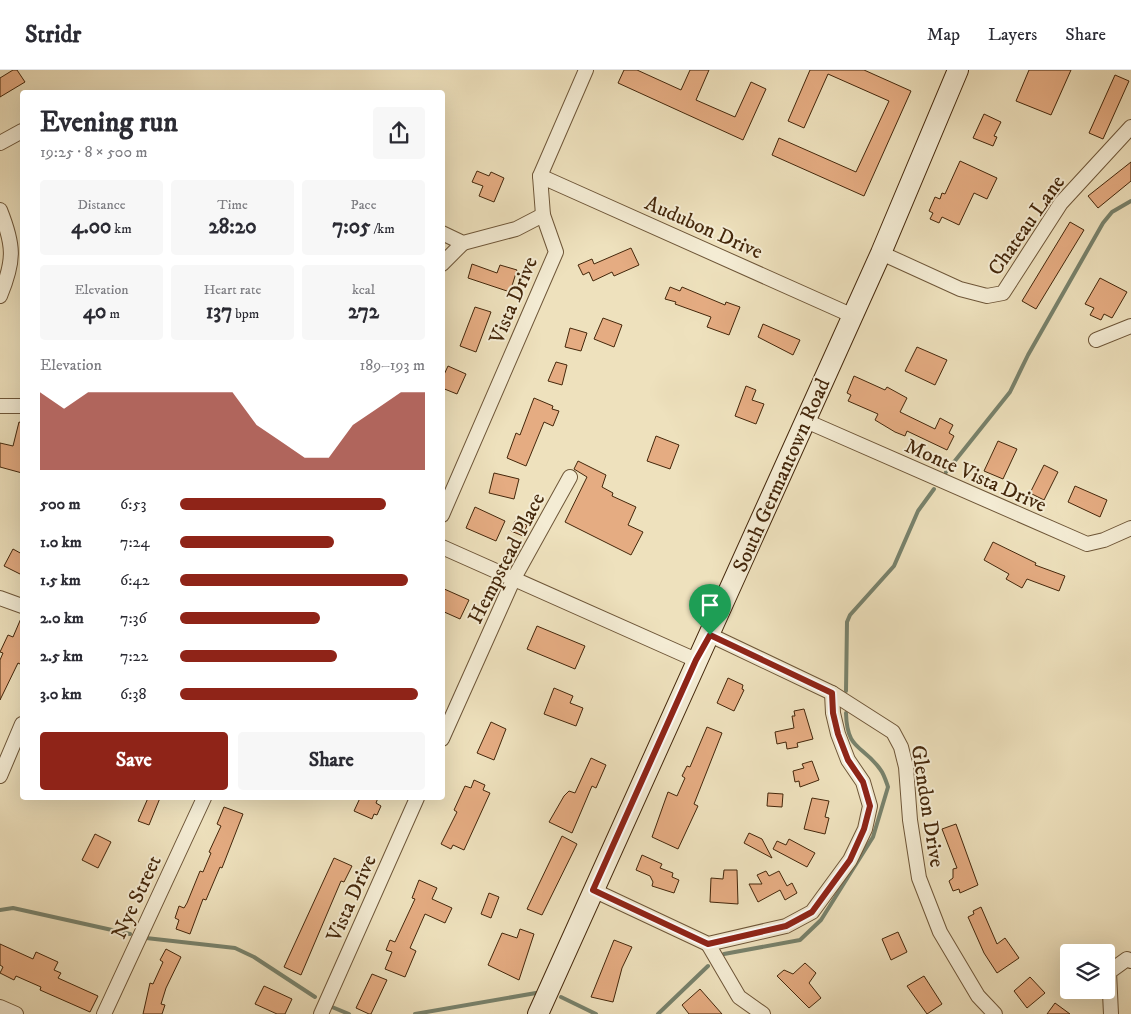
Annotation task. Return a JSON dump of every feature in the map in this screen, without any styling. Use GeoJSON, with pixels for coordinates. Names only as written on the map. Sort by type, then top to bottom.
{"type":"FeatureCollection","features":[{"type":"Feature","properties":{"kind":"main road","name":"South Germantown Road"},"geometry":{"type":"LineString","coordinates":[[538,1014],[696,660],[710,635],[806,421],[851,315],[881,253],[958,70]]}},
{"type":"Feature","properties":{"kind":"street","name":"Vista Drive"},"geometry":{"type":"LineString","coordinates":[[445,507],[556,252],[543,214],[540,176],[586,70]]}},
{"type":"Feature","properties":{"kind":"street","name":"Chateau Lane"},"geometry":{"type":"LineString","coordinates":[[881,253],[960,289],[987,296],[1003,293],[1061,203],[1131,127]]}},
{"type":"Feature","properties":{"kind":"street"},"geometry":{"type":"LineString","coordinates":[[0,143],[20,132]]}},
{"type":"Feature","properties":{"kind":"street","name":"Audubon Drive"},"geometry":{"type":"LineString","coordinates":[[540,176],[851,315]]}},
{"type":"Feature","properties":{"kind":"street"},"geometry":{"type":"LineString","coordinates":[[0,210],[10,236],[12,258],[0,296]]}},
{"type":"Feature","properties":{"kind":"street"},"geometry":{"type":"LineString","coordinates":[[445,261],[463,243],[516,229],[543,214]]}},
{"type":"Feature","properties":{"kind":"street"},"geometry":{"type":"LineString","coordinates":[[445,234],[463,243]]}},
{"type":"Feature","properties":{"kind":"street"},"geometry":{"type":"LineString","coordinates":[[1096,340],[1131,326]]}},
{"type":"Feature","properties":{"kind":"street"},"geometry":{"type":"LineString","coordinates":[[0,406],[20,406]]}},
{"type":"Feature","properties":{"kind":"street","name":"Monte Vista Drive"},"geometry":{"type":"LineString","coordinates":[[806,421],[1087,544],[1104,540],[1129,526]]}},
{"type":"Feature","properties":{"kind":"street","name":"Hempstead Place"},"geometry":{"type":"LineString","coordinates":[[445,732],[514,578],[570,477]]}},
{"type":"Feature","properties":{"kind":"street"},"geometry":{"type":"LineString","coordinates":[[445,548],[696,660]]}},
{"type":"Feature","properties":{"kind":"street"},"geometry":{"type":"LineString","coordinates":[[0,598],[20,605]]}},
{"type":"Feature","properties":{"kind":"street","name":"Glendon Drive"},"geometry":{"type":"LineString","coordinates":[[710,635],[832,693],[893,732],[901,747],[920,878],[940,932],[978,996],[995,1014]]}},
{"type":"Feature","properties":{"kind":"street"},"geometry":{"type":"LineString","coordinates":[[708,944],[786,926],[812,912],[850,860],[864,829],[870,806],[863,782],[848,760],[838,734],[833,713],[832,693]]}},
{"type":"Feature","properties":{"kind":"street"},"geometry":{"type":"LineString","coordinates":[[0,776],[20,729]]}},
{"type":"Feature","properties":{"kind":"street","name":"Nye Street"},"geometry":{"type":"LineString","coordinates":[[104,1014],[203,800]]}},
{"type":"Feature","properties":{"kind":"street","name":"Vista Drive"},"geometry":{"type":"LineString","coordinates":[[321,1014],[416,800]]}},
{"type":"Feature","properties":{"kind":"street"},"geometry":{"type":"LineString","coordinates":[[593,890],[708,944],[739,997],[763,1014]]}},
{"type":"Feature","properties":{"kind":"street"},"geometry":{"type":"LineString","coordinates":[[1111,1014],[1110,972],[1127,959],[1131,961]]}},
{"type":"Feature","properties":{"kind":"street"},"geometry":{"type":"LineString","coordinates":[[0,1007],[16,1014]]}},
{"type":"Feature","properties":{"kind":"building"},"geometry":{"type":"Polygon","coordinates":[[[13,70],[17,70],[25,82],[0,97],[0,78],[13,70]]]}},
{"type":"Feature","properties":{"kind":"building"},"geometry":{"type":"Polygon","coordinates":[[[624,70],[637,70],[681,90],[690,70],[709,70],[696,100],[735,117],[751,82],[766,89],[743,140],[618,83],[624,70]]]}},
{"type":"Feature","properties":{"kind":"building"},"geometry":{"type":"Polygon","coordinates":[[[810,70],[864,70],[911,91],[864,196],[772,155],[779,138],[856,172],[889,101],[828,74],[804,128],[788,121],[810,70]]]}},
{"type":"Feature","properties":{"kind":"building"},"geometry":{"type":"Polygon","coordinates":[[[1029,70],[1071,70],[1051,115],[1016,101],[1029,70]]]}},
{"type":"Feature","properties":{"kind":"building"},"geometry":{"type":"Polygon","coordinates":[[[1115,75],[1129,81],[1103,139],[1089,133],[1115,75]]]}},
{"type":"Feature","properties":{"kind":"building"},"geometry":{"type":"Polygon","coordinates":[[[984,114],[1001,122],[994,136],[997,137],[993,146],[973,138],[984,114]]]}},
{"type":"Feature","properties":{"kind":"building"},"geometry":{"type":"Polygon","coordinates":[[[960,161],[997,178],[987,199],[974,193],[959,225],[942,217],[939,223],[930,219],[933,213],[929,211],[935,197],[940,199],[942,193],[945,194],[960,161]]]}},
{"type":"Feature","properties":{"kind":"building"},"geometry":{"type":"Polygon","coordinates":[[[1131,162],[1131,181],[1098,208],[1088,196],[1131,162]]]}},
{"type":"Feature","properties":{"kind":"building"},"geometry":{"type":"Polygon","coordinates":[[[477,171],[489,176],[491,172],[504,178],[494,202],[479,196],[483,186],[472,182],[477,171]]]}},
{"type":"Feature","properties":{"kind":"building"},"geometry":{"type":"Polygon","coordinates":[[[1070,222],[1084,230],[1036,309],[1022,301],[1070,222]]]}},
{"type":"Feature","properties":{"kind":"building"},"geometry":{"type":"Polygon","coordinates":[[[631,248],[639,265],[614,276],[612,272],[593,281],[589,272],[583,275],[578,265],[592,259],[594,264],[631,248]]]}},
{"type":"Feature","properties":{"kind":"building"},"geometry":{"type":"Polygon","coordinates":[[[472,264],[497,273],[500,265],[517,270],[510,292],[468,278],[472,264]]]}},
{"type":"Feature","properties":{"kind":"building"},"geometry":{"type":"Polygon","coordinates":[[[1100,278],[1127,292],[1112,318],[1104,314],[1101,320],[1090,315],[1094,308],[1085,304],[1100,278]]]}},
{"type":"Feature","properties":{"kind":"building"},"geometry":{"type":"Polygon","coordinates":[[[670,287],[680,291],[682,287],[725,305],[726,302],[740,307],[729,335],[707,327],[711,317],[665,299],[670,287]]]}},
{"type":"Feature","properties":{"kind":"building"},"geometry":{"type":"Polygon","coordinates":[[[475,307],[491,312],[476,352],[460,346],[475,307]]]}},
{"type":"Feature","properties":{"kind":"building"},"geometry":{"type":"Polygon","coordinates":[[[603,318],[622,325],[614,347],[594,339],[603,318]]]}},
{"type":"Feature","properties":{"kind":"building"},"geometry":{"type":"Polygon","coordinates":[[[763,324],[800,340],[793,355],[758,337],[763,324]]]}},
{"type":"Feature","properties":{"kind":"building"},"geometry":{"type":"Polygon","coordinates":[[[570,328],[587,333],[581,351],[565,347],[570,328]]]}},
{"type":"Feature","properties":{"kind":"building"},"geometry":{"type":"Polygon","coordinates":[[[917,347],[947,360],[935,385],[905,371],[917,347]]]}},
{"type":"Feature","properties":{"kind":"building"},"geometry":{"type":"Polygon","coordinates":[[[556,362],[567,365],[562,385],[548,381],[556,362]]]}},
{"type":"Feature","properties":{"kind":"building"},"geometry":{"type":"Polygon","coordinates":[[[448,366],[466,374],[457,394],[445,389],[445,372],[448,366]]]}},
{"type":"Feature","properties":{"kind":"building"},"geometry":{"type":"Polygon","coordinates":[[[854,376],[885,390],[887,387],[907,398],[900,412],[935,429],[940,418],[953,425],[949,433],[954,436],[947,450],[907,431],[905,436],[895,432],[875,420],[878,414],[848,401],[851,395],[847,393],[854,376]]]}},
{"type":"Feature","properties":{"kind":"building"},"geometry":{"type":"Polygon","coordinates":[[[746,386],[756,390],[752,400],[764,404],[756,424],[735,416],[746,386]]]}},
{"type":"Feature","properties":{"kind":"building"},"geometry":{"type":"Polygon","coordinates":[[[534,398],[553,406],[552,409],[559,411],[553,426],[544,422],[526,466],[507,458],[516,433],[520,435],[534,398]]]}},
{"type":"Feature","properties":{"kind":"building"},"geometry":{"type":"Polygon","coordinates":[[[19,422],[20,472],[0,467],[0,443],[13,446],[19,422]]]}},
{"type":"Feature","properties":{"kind":"building"},"geometry":{"type":"Polygon","coordinates":[[[656,436],[679,445],[670,469],[647,461],[656,436]]]}},
{"type":"Feature","properties":{"kind":"building"},"geometry":{"type":"Polygon","coordinates":[[[998,441],[1017,449],[1003,479],[984,471],[998,441]]]}},
{"type":"Feature","properties":{"kind":"building"},"geometry":{"type":"Polygon","coordinates":[[[578,461],[606,475],[602,487],[613,493],[612,496],[636,507],[628,525],[643,532],[631,555],[565,522],[587,477],[574,469],[578,461]]]}},
{"type":"Feature","properties":{"kind":"building"},"geometry":{"type":"Polygon","coordinates":[[[1044,465],[1058,472],[1044,500],[1030,493],[1044,465]]]}},
{"type":"Feature","properties":{"kind":"building"},"geometry":{"type":"Polygon","coordinates":[[[494,473],[519,479],[514,499],[489,493],[494,473]]]}},
{"type":"Feature","properties":{"kind":"building"},"geometry":{"type":"Polygon","coordinates":[[[1075,486],[1107,500],[1100,517],[1068,502],[1075,486]]]}},
{"type":"Feature","properties":{"kind":"building"},"geometry":{"type":"Polygon","coordinates":[[[475,507],[505,521],[496,541],[466,528],[475,507]]]}},
{"type":"Feature","properties":{"kind":"building"},"geometry":{"type":"Polygon","coordinates":[[[515,521],[527,525],[523,536],[511,531],[515,521]]]}},
{"type":"Feature","properties":{"kind":"building"},"geometry":{"type":"Polygon","coordinates":[[[993,542],[1036,563],[1035,565],[1065,576],[1059,591],[1027,579],[1022,588],[1006,579],[1009,574],[984,560],[993,542]]]}},
{"type":"Feature","properties":{"kind":"building"},"geometry":{"type":"Polygon","coordinates":[[[13,549],[20,553],[20,574],[4,566],[13,549]]]}},
{"type":"Feature","properties":{"kind":"building"},"geometry":{"type":"Polygon","coordinates":[[[445,589],[469,600],[460,619],[445,612],[445,589]]]}},
{"type":"Feature","properties":{"kind":"building"},"geometry":{"type":"Polygon","coordinates":[[[20,621],[20,664],[18,663],[0,700],[0,660],[3,653],[0,652],[8,635],[13,637],[20,621]]]}},
{"type":"Feature","properties":{"kind":"building"},"geometry":{"type":"Polygon","coordinates":[[[537,626],[585,646],[575,669],[527,649],[537,626]]]}},
{"type":"Feature","properties":{"kind":"building"},"geometry":{"type":"Polygon","coordinates":[[[728,678],[743,685],[742,689],[744,690],[734,711],[717,703],[728,678]]]}},
{"type":"Feature","properties":{"kind":"building"},"geometry":{"type":"Polygon","coordinates":[[[554,688],[573,696],[570,703],[583,708],[576,726],[544,714],[554,688]]]}},
{"type":"Feature","properties":{"kind":"building"},"geometry":{"type":"Polygon","coordinates":[[[804,709],[813,739],[797,743],[798,747],[787,749],[786,742],[777,744],[775,732],[794,728],[792,716],[795,716],[794,711],[804,709]]]}},
{"type":"Feature","properties":{"kind":"building"},"geometry":{"type":"Polygon","coordinates":[[[491,722],[506,729],[494,760],[477,753],[491,722]]]}},
{"type":"Feature","properties":{"kind":"building"},"geometry":{"type":"Polygon","coordinates":[[[707,727],[722,733],[694,804],[698,806],[678,849],[652,837],[668,792],[677,796],[685,778],[682,776],[687,766],[690,767],[707,727]]]}},
{"type":"Feature","properties":{"kind":"building"},"geometry":{"type":"Polygon","coordinates":[[[591,758],[606,765],[596,788],[592,786],[572,833],[549,822],[564,796],[569,791],[575,793],[591,758]]]}},
{"type":"Feature","properties":{"kind":"building"},"geometry":{"type":"Polygon","coordinates":[[[812,761],[819,780],[800,787],[799,781],[795,782],[793,771],[804,768],[802,764],[812,761]]]}},
{"type":"Feature","properties":{"kind":"building"},"geometry":{"type":"Polygon","coordinates":[[[474,780],[485,785],[483,790],[490,793],[464,850],[453,845],[451,849],[441,844],[457,812],[454,810],[465,786],[471,788],[474,780]]]}},
{"type":"Feature","properties":{"kind":"building"},"geometry":{"type":"Polygon","coordinates":[[[768,793],[783,794],[782,807],[767,806],[768,793]]]}},
{"type":"Feature","properties":{"kind":"building"},"geometry":{"type":"Polygon","coordinates":[[[812,798],[829,801],[825,817],[829,818],[825,834],[804,829],[812,798]]]}},
{"type":"Feature","properties":{"kind":"building"},"geometry":{"type":"Polygon","coordinates":[[[147,800],[159,800],[149,825],[138,821],[147,800]]]}},
{"type":"Feature","properties":{"kind":"building"},"geometry":{"type":"Polygon","coordinates":[[[359,800],[377,800],[376,803],[381,806],[377,815],[374,814],[372,819],[354,811],[359,800]]]}},
{"type":"Feature","properties":{"kind":"building"},"geometry":{"type":"Polygon","coordinates":[[[224,807],[243,814],[222,868],[220,867],[206,900],[203,899],[190,934],[176,929],[179,920],[175,918],[179,906],[184,908],[187,903],[200,871],[203,872],[211,853],[209,852],[221,826],[217,824],[224,807]]]}},
{"type":"Feature","properties":{"kind":"building"},"geometry":{"type":"Polygon","coordinates":[[[956,824],[978,885],[960,893],[959,889],[953,891],[949,881],[953,878],[953,869],[957,868],[942,829],[956,824]]]}},
{"type":"Feature","properties":{"kind":"building"},"geometry":{"type":"Polygon","coordinates":[[[749,833],[762,839],[772,858],[744,843],[749,833]]]}},
{"type":"Feature","properties":{"kind":"building"},"geometry":{"type":"Polygon","coordinates":[[[95,834],[111,842],[98,868],[82,860],[95,834]]]}},
{"type":"Feature","properties":{"kind":"building"},"geometry":{"type":"Polygon","coordinates":[[[562,836],[577,844],[542,915],[527,909],[562,836]]]}},
{"type":"Feature","properties":{"kind":"building"},"geometry":{"type":"Polygon","coordinates":[[[789,839],[815,853],[807,867],[773,849],[777,841],[786,845],[789,839]]]}},
{"type":"Feature","properties":{"kind":"building"},"geometry":{"type":"Polygon","coordinates":[[[642,855],[662,864],[660,868],[673,873],[672,877],[679,880],[674,893],[652,886],[653,882],[650,876],[636,870],[642,855]]]}},
{"type":"Feature","properties":{"kind":"building"},"geometry":{"type":"Polygon","coordinates":[[[334,858],[352,866],[344,882],[341,881],[301,975],[284,967],[334,858]]]}},
{"type":"Feature","properties":{"kind":"building"},"geometry":{"type":"Polygon","coordinates":[[[724,870],[737,870],[738,904],[710,902],[711,878],[723,879],[724,870]]]}},
{"type":"Feature","properties":{"kind":"building"},"geometry":{"type":"Polygon","coordinates":[[[766,871],[769,876],[779,871],[787,886],[792,883],[797,893],[785,900],[780,890],[758,902],[749,884],[762,884],[757,875],[766,871]]]}},
{"type":"Feature","properties":{"kind":"building"},"geometry":{"type":"Polygon","coordinates":[[[419,880],[437,888],[432,899],[452,908],[445,923],[425,914],[410,948],[416,951],[405,977],[385,969],[392,952],[386,950],[390,940],[395,942],[415,899],[412,898],[419,880]]]}},
{"type":"Feature","properties":{"kind":"building"},"geometry":{"type":"Polygon","coordinates":[[[489,893],[499,897],[491,918],[481,914],[489,893]]]}},
{"type":"Feature","properties":{"kind":"building"},"geometry":{"type":"Polygon","coordinates":[[[981,907],[997,944],[1005,938],[1019,958],[997,973],[984,953],[968,917],[974,914],[973,911],[981,907]]]}},
{"type":"Feature","properties":{"kind":"building"},"geometry":{"type":"Polygon","coordinates":[[[520,929],[534,934],[519,980],[488,965],[502,933],[517,938],[520,929]]]}},
{"type":"Feature","properties":{"kind":"building"},"geometry":{"type":"Polygon","coordinates":[[[898,932],[907,952],[891,960],[882,939],[898,932]]]}},
{"type":"Feature","properties":{"kind":"building"},"geometry":{"type":"Polygon","coordinates":[[[614,940],[632,947],[622,968],[613,1002],[591,997],[614,940]]]}},
{"type":"Feature","properties":{"kind":"building"},"geometry":{"type":"Polygon","coordinates":[[[0,944],[33,959],[36,952],[58,962],[54,970],[61,973],[58,978],[98,996],[90,1012],[40,990],[41,987],[16,976],[14,980],[0,973],[3,967],[0,965],[0,944]]]}},
{"type":"Feature","properties":{"kind":"building"},"geometry":{"type":"Polygon","coordinates":[[[166,949],[181,957],[166,988],[161,1004],[165,1005],[162,1014],[143,1014],[150,983],[153,984],[163,962],[160,960],[166,949]]]}},
{"type":"Feature","properties":{"kind":"building"},"geometry":{"type":"Polygon","coordinates":[[[805,963],[816,973],[809,983],[821,998],[809,1008],[777,976],[784,970],[793,974],[805,963]]]}},
{"type":"Feature","properties":{"kind":"building"},"geometry":{"type":"Polygon","coordinates":[[[372,974],[387,980],[371,1014],[369,1014],[356,1008],[372,974]]]}},
{"type":"Feature","properties":{"kind":"building"},"geometry":{"type":"Polygon","coordinates":[[[924,976],[942,1004],[927,1014],[907,986],[924,976]]]}},
{"type":"Feature","properties":{"kind":"building"},"geometry":{"type":"Polygon","coordinates":[[[1030,977],[1045,993],[1027,1008],[1014,991],[1030,977]]]}},
{"type":"Feature","properties":{"kind":"building"},"geometry":{"type":"Polygon","coordinates":[[[264,986],[292,999],[285,1014],[277,1014],[255,1004],[264,986]]]}},
{"type":"Feature","properties":{"kind":"building"},"geometry":{"type":"Polygon","coordinates":[[[700,989],[722,1014],[689,1014],[682,1005],[700,989]]]}},
{"type":"Feature","properties":{"kind":"building"},"geometry":{"type":"Polygon","coordinates":[[[1055,1003],[1070,1014],[1047,1014],[1055,1003]]]}},
{"type":"Feature","properties":{"kind":"waterway"},"geometry":{"type":"LineString","coordinates":[[946,472],[1010,392],[1028,355],[1103,223],[1112,212],[1131,201]]}},
{"type":"Feature","properties":{"kind":"waterway"},"geometry":{"type":"LineString","coordinates":[[846,691],[847,622],[850,615],[894,566],[918,511],[934,489]]}},
{"type":"Feature","properties":{"kind":"waterway"},"geometry":{"type":"LineString","coordinates":[[724,954],[800,940],[821,920],[873,837],[888,787],[880,769],[852,741],[847,725],[846,713]]}},
{"type":"Feature","properties":{"kind":"waterway"},"geometry":{"type":"LineString","coordinates":[[0,910],[13,908],[130,934]]}},
{"type":"Feature","properties":{"kind":"waterway"},"geometry":{"type":"LineString","coordinates":[[146,938],[235,948],[254,957],[315,997]]}},
{"type":"Feature","properties":{"kind":"waterway"},"geometry":{"type":"LineString","coordinates":[[658,1014],[708,966]]}},
{"type":"Feature","properties":{"kind":"waterway"},"geometry":{"type":"LineString","coordinates":[[415,1014],[536,993]]}},
{"type":"Feature","properties":{"kind":"waterway"},"geometry":{"type":"LineString","coordinates":[[561,997],[596,1014]]}},
{"type":"Feature","properties":{"kind":"waterway"},"geometry":{"type":"LineString","coordinates":[[332,1007],[349,1014]]}},
{"type":"Feature","properties":{"kind":"route"},"geometry":{"type":"LineString","coordinates":[[710,635],[777,665],[832,693],[833,713],[838,734],[848,760],[863,782],[870,806],[864,829],[850,860],[812,912],[786,926],[746,937],[708,944],[593,890],[696,660],[710,635]]}}]}
